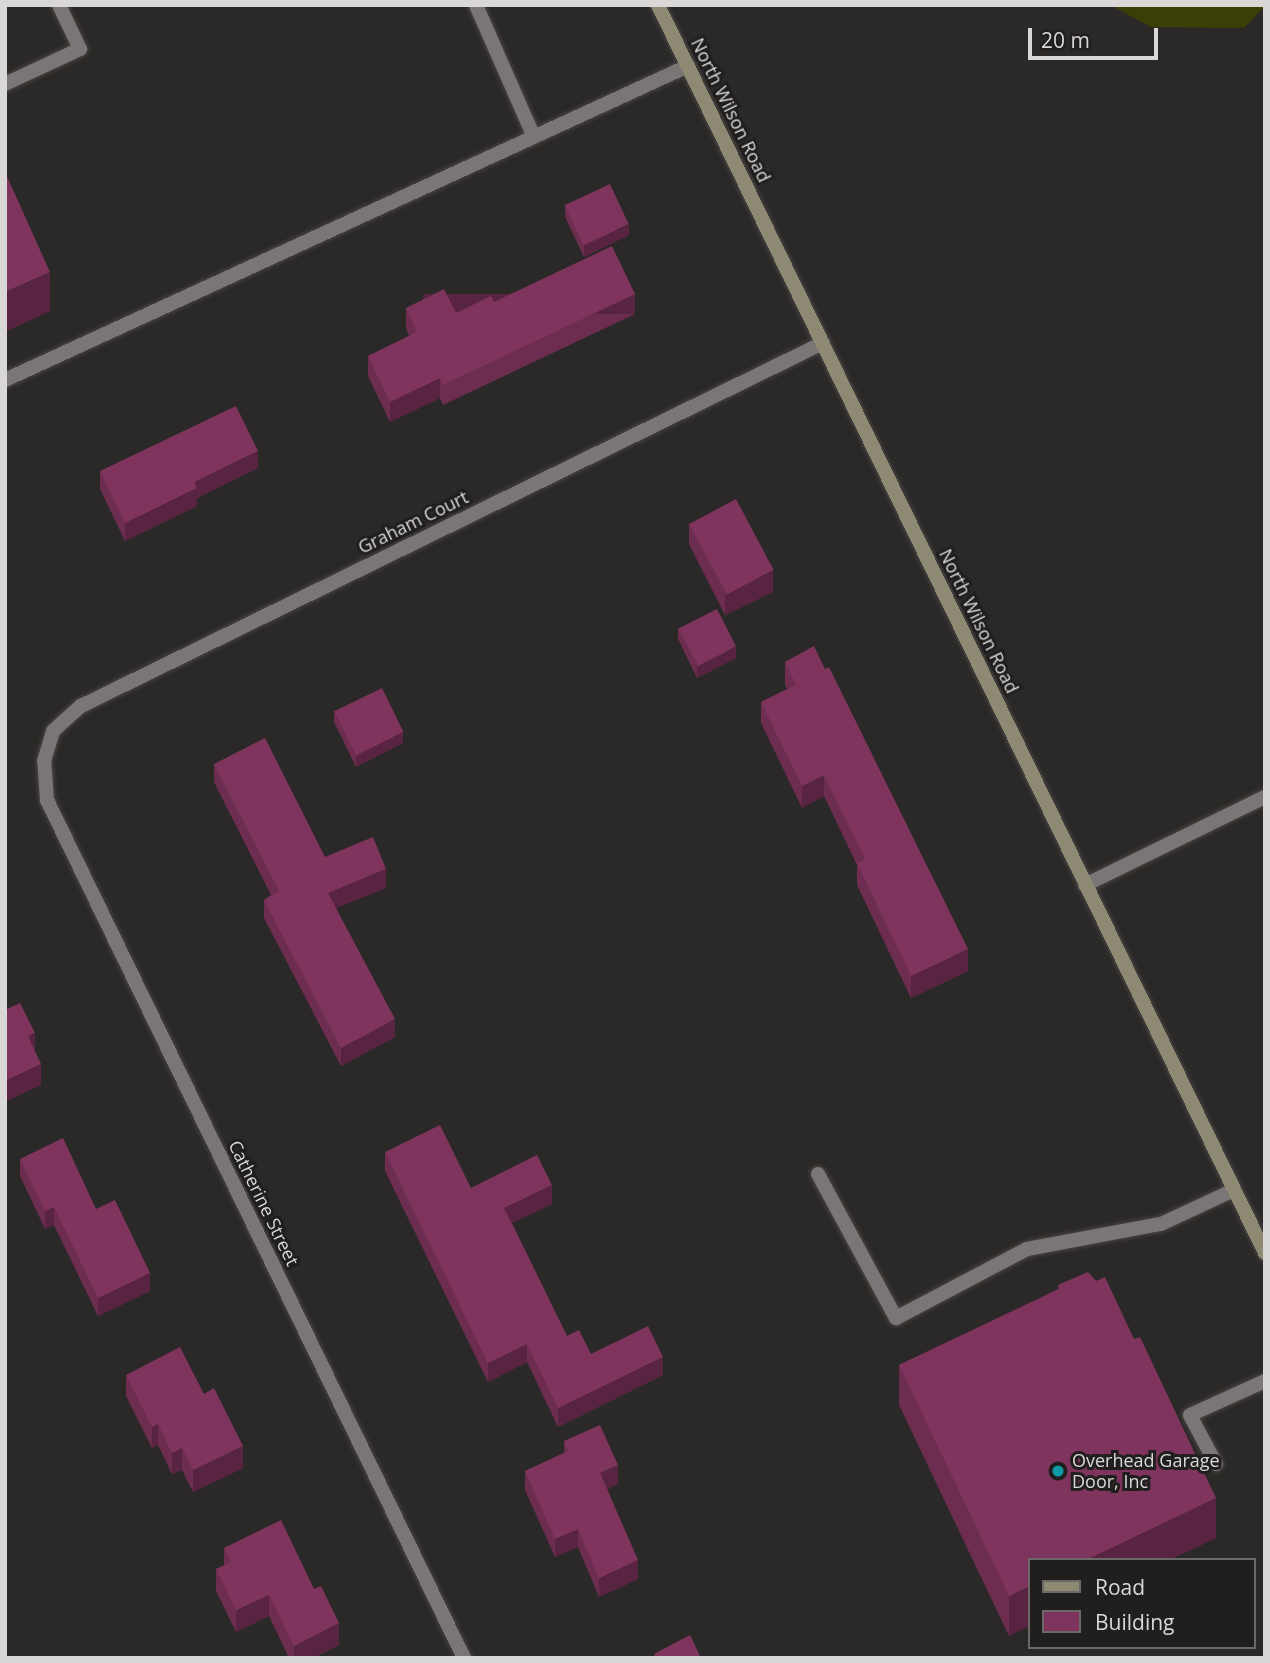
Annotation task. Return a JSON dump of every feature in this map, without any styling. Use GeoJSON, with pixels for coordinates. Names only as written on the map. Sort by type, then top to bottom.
{"type":"FeatureCollection","features":[{"type":"Feature","properties":{"kind":"street"},"geometry":{"type":"LineString","coordinates":[[5,84],[80,49],[59,5]]}},
{"type":"Feature","properties":{"kind":"street"},"geometry":{"type":"LineString","coordinates":[[476,5],[534,137]]}},
{"type":"Feature","properties":{"kind":"street","name":"North Wilson Road"},"geometry":{"type":"LineString","coordinates":[[658,5],[1265,1253]]}},
{"type":"Feature","properties":{"kind":"street"},"geometry":{"type":"LineString","coordinates":[[5,380],[688,66]]}},
{"type":"Feature","properties":{"kind":"street","name":"Graham Court"},"geometry":{"type":"LineString","coordinates":[[44,761],[53,731],[81,706],[823,343]]}},
{"type":"Feature","properties":{"kind":"street","name":"Catherine Street"},"geometry":{"type":"LineString","coordinates":[[44,761],[47,800],[464,1658]]}},
{"type":"Feature","properties":{"kind":"street"},"geometry":{"type":"LineString","coordinates":[[1085,885],[1265,797]]}},
{"type":"Feature","properties":{"kind":"street"},"geometry":{"type":"LineString","coordinates":[[818,1174],[896,1318],[1027,1249],[1161,1224],[1234,1190]]}},
{"type":"Feature","properties":{"kind":"street"},"geometry":{"type":"LineString","coordinates":[[1216,1464],[1190,1415],[1265,1381]]}},
{"type":"Feature","properties":{"kind":"green space"},"geometry":{"type":"Polygon","coordinates":[[[1110,5],[1265,6],[1244,28],[1151,27],[1110,5]]]}},
{"type":"Feature","properties":{"kind":"building"},"geometry":{"type":"Polygon","coordinates":[[[5,172],[50,272],[5,292],[5,172]]]}},
{"type":"Feature","properties":{"kind":"building"},"geometry":{"type":"Polygon","coordinates":[[[610,184],[629,224],[583,245],[565,205],[610,184]]]}},
{"type":"Feature","properties":{"kind":"building"},"geometry":{"type":"Polygon","coordinates":[[[612,246],[635,294],[443,385],[440,378],[390,402],[368,356],[417,332],[406,308],[444,289],[456,313],[491,296],[494,302],[612,246]]]}},
{"type":"Feature","properties":{"kind":"building"},"geometry":{"type":"Polygon","coordinates":[[[236,406],[258,451],[194,482],[197,488],[125,523],[100,471],[236,406]]]}},
{"type":"Feature","properties":{"kind":"building"},"geometry":{"type":"Polygon","coordinates":[[[736,499],[774,570],[727,595],[689,524],[736,499]]]}},
{"type":"Feature","properties":{"kind":"building"},"geometry":{"type":"Polygon","coordinates":[[[717,609],[736,646],[698,666],[679,629],[717,609]]]}},
{"type":"Feature","properties":{"kind":"building"},"geometry":{"type":"Polygon","coordinates":[[[814,646],[825,669],[829,667],[968,949],[911,976],[857,863],[865,859],[824,775],[802,786],[761,702],[796,685],[785,662],[814,646]]]}},
{"type":"Feature","properties":{"kind":"building"},"geometry":{"type":"Polygon","coordinates":[[[382,688],[403,732],[356,755],[334,711],[382,688]]]}},
{"type":"Feature","properties":{"kind":"building"},"geometry":{"type":"Polygon","coordinates":[[[265,738],[325,857],[373,837],[386,869],[328,893],[395,1019],[341,1048],[264,900],[279,891],[214,764],[265,738]]]}},
{"type":"Feature","properties":{"kind":"building"},"geometry":{"type":"Polygon","coordinates":[[[20,1003],[35,1033],[28,1036],[41,1064],[5,1081],[5,1010],[20,1003]]]}},
{"type":"Feature","properties":{"kind":"building"},"geometry":{"type":"Polygon","coordinates":[[[440,1125],[471,1188],[537,1155],[552,1185],[504,1208],[567,1336],[579,1330],[591,1354],[648,1326],[663,1357],[558,1408],[527,1344],[488,1363],[385,1152],[440,1125]]]}},
{"type":"Feature","properties":{"kind":"building"},"geometry":{"type":"Polygon","coordinates":[[[63,1138],[96,1209],[115,1200],[150,1273],[98,1298],[54,1207],[45,1211],[20,1159],[63,1138]]]}},
{"type":"Feature","properties":{"kind":"building","name":"Overhead Garage Door, Inc"},"geometry":{"type":"Polygon","coordinates":[[[1088,1272],[1096,1281],[1105,1277],[1134,1339],[1140,1337],[1216,1498],[1090,1558],[1028,1558],[1028,1587],[1009,1596],[899,1365],[1060,1289],[1058,1285],[1088,1272]]]}},
{"type":"Feature","properties":{"kind":"building"},"geometry":{"type":"Polygon","coordinates":[[[180,1347],[204,1394],[214,1388],[243,1446],[193,1470],[182,1448],[172,1453],[158,1424],[152,1427],[126,1375],[180,1347]]]}},
{"type":"Feature","properties":{"kind":"building"},"geometry":{"type":"Polygon","coordinates":[[[600,1425],[618,1465],[600,1473],[638,1560],[599,1578],[578,1529],[555,1539],[525,1471],[568,1451],[564,1441],[600,1425]]]}},
{"type":"Feature","properties":{"kind":"building"},"geometry":{"type":"Polygon","coordinates":[[[281,1520],[314,1589],[321,1586],[339,1623],[294,1646],[269,1595],[236,1610],[216,1569],[231,1562],[224,1548],[281,1520]]]}},
{"type":"Feature","properties":{"kind":"building"},"geometry":{"type":"Polygon","coordinates":[[[690,1635],[701,1658],[656,1658],[654,1654],[690,1635]]]}},
{"type":"Feature","properties":{"kind":"place","name":"Overhead Garage Door, Inc"},"geometry":{"type":"Point","coordinates":[1058,1471]}}]}
